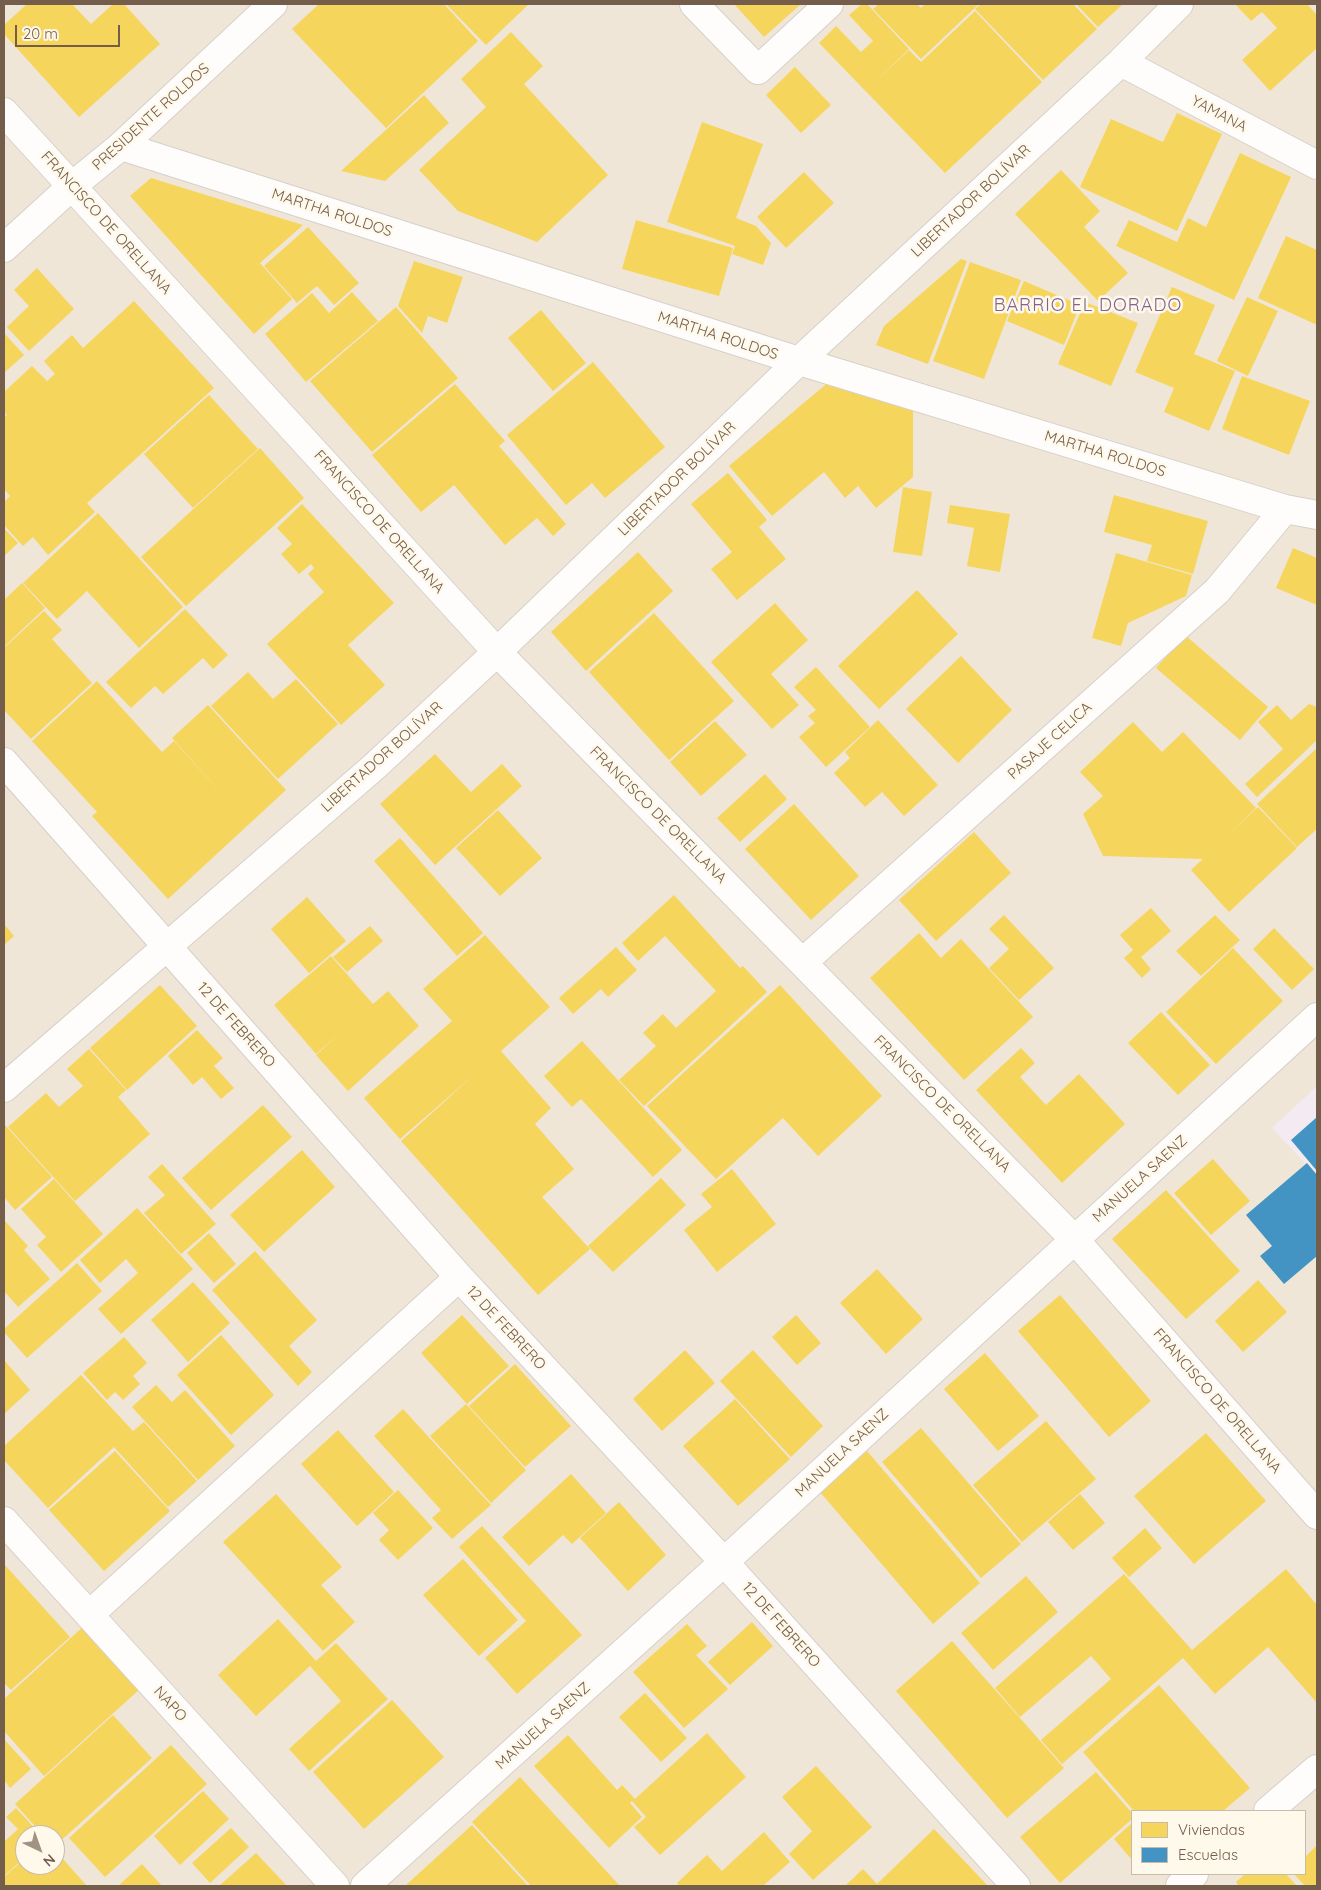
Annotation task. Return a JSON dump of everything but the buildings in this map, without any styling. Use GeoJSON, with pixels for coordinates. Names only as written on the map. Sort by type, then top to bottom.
{"type":"FeatureCollection","features":[{"type":"Feature","properties":{"kind":"street","name":"PRESIDENTE ROLDOS"},"geometry":{"type":"LineString","coordinates":[[4,248],[72,186],[122,146],[273,4]]}},
{"type":"Feature","properties":{"kind":"street"},"geometry":{"type":"LineString","coordinates":[[694,4],[758,70],[828,4]]}},
{"type":"Feature","properties":{"kind":"street","name":"LIBERTADOR BOLÍVAR"},"geometry":{"type":"LineString","coordinates":[[4,1088],[376,766],[498,652],[799,361],[1121,62],[1179,4]]}},
{"type":"Feature","properties":{"kind":"street","name":"YAMANA"},"geometry":{"type":"LineString","coordinates":[[1121,62],[1317,165]]}},
{"type":"Feature","properties":{"kind":"street","name":"FRANCISCO DE ORELLANA"},"geometry":{"type":"LineString","coordinates":[[4,112],[498,652],[1074,1238],[1317,1515]]}},
{"type":"Feature","properties":{"kind":"street","name":"MARTHA ROLDOS"},"geometry":{"type":"LineString","coordinates":[[122,146],[799,361],[1285,509],[1317,515]]}},
{"type":"Feature","properties":{"kind":"street","name":"PASAJE CELICA"},"geometry":{"type":"LineString","coordinates":[[803,962],[1217,591],[1285,509]]}},
{"type":"Feature","properties":{"kind":"street","name":"12 DE FEBRERO"},"geometry":{"type":"LineString","coordinates":[[4,762],[459,1277],[724,1562],[1016,1886]]}},
{"type":"Feature","properties":{"kind":"street","name":"MANUELA SAENZ"},"geometry":{"type":"LineString","coordinates":[[365,1886],[724,1562],[1074,1238],[1317,1017]]}},
{"type":"Feature","properties":{"kind":"street"},"geometry":{"type":"LineString","coordinates":[[89,1615],[459,1277]]}},
{"type":"Feature","properties":{"kind":"street","name":"NAPO"},"geometry":{"type":"LineString","coordinates":[[4,1521],[335,1886]]}},
{"type":"Feature","properties":{"kind":"street"},"geometry":{"type":"LineString","coordinates":[[1269,1810],[1317,1769]]}},
{"type":"Feature","properties":{"kind":"street"},"geometry":{"type":"LineString","coordinates":[[1180,1886],[1193,1875]]}},
{"type":"Feature","properties":{"kind":"shaded area"},"geometry":{"type":"Polygon","coordinates":[[[4,4],[1317,4],[1317,1886],[4,1886],[4,4]]]}},
{"type":"Feature","properties":{"kind":"shaded area"},"geometry":{"type":"Polygon","coordinates":[[[1317,1086],[1317,1176],[1272,1128],[1317,1086]]]}},
{"type":"Feature","properties":{"kind":"district","name":"BARRIO EL DORADO"},"geometry":{"type":"Point","coordinates":[1088,306]}}]}
